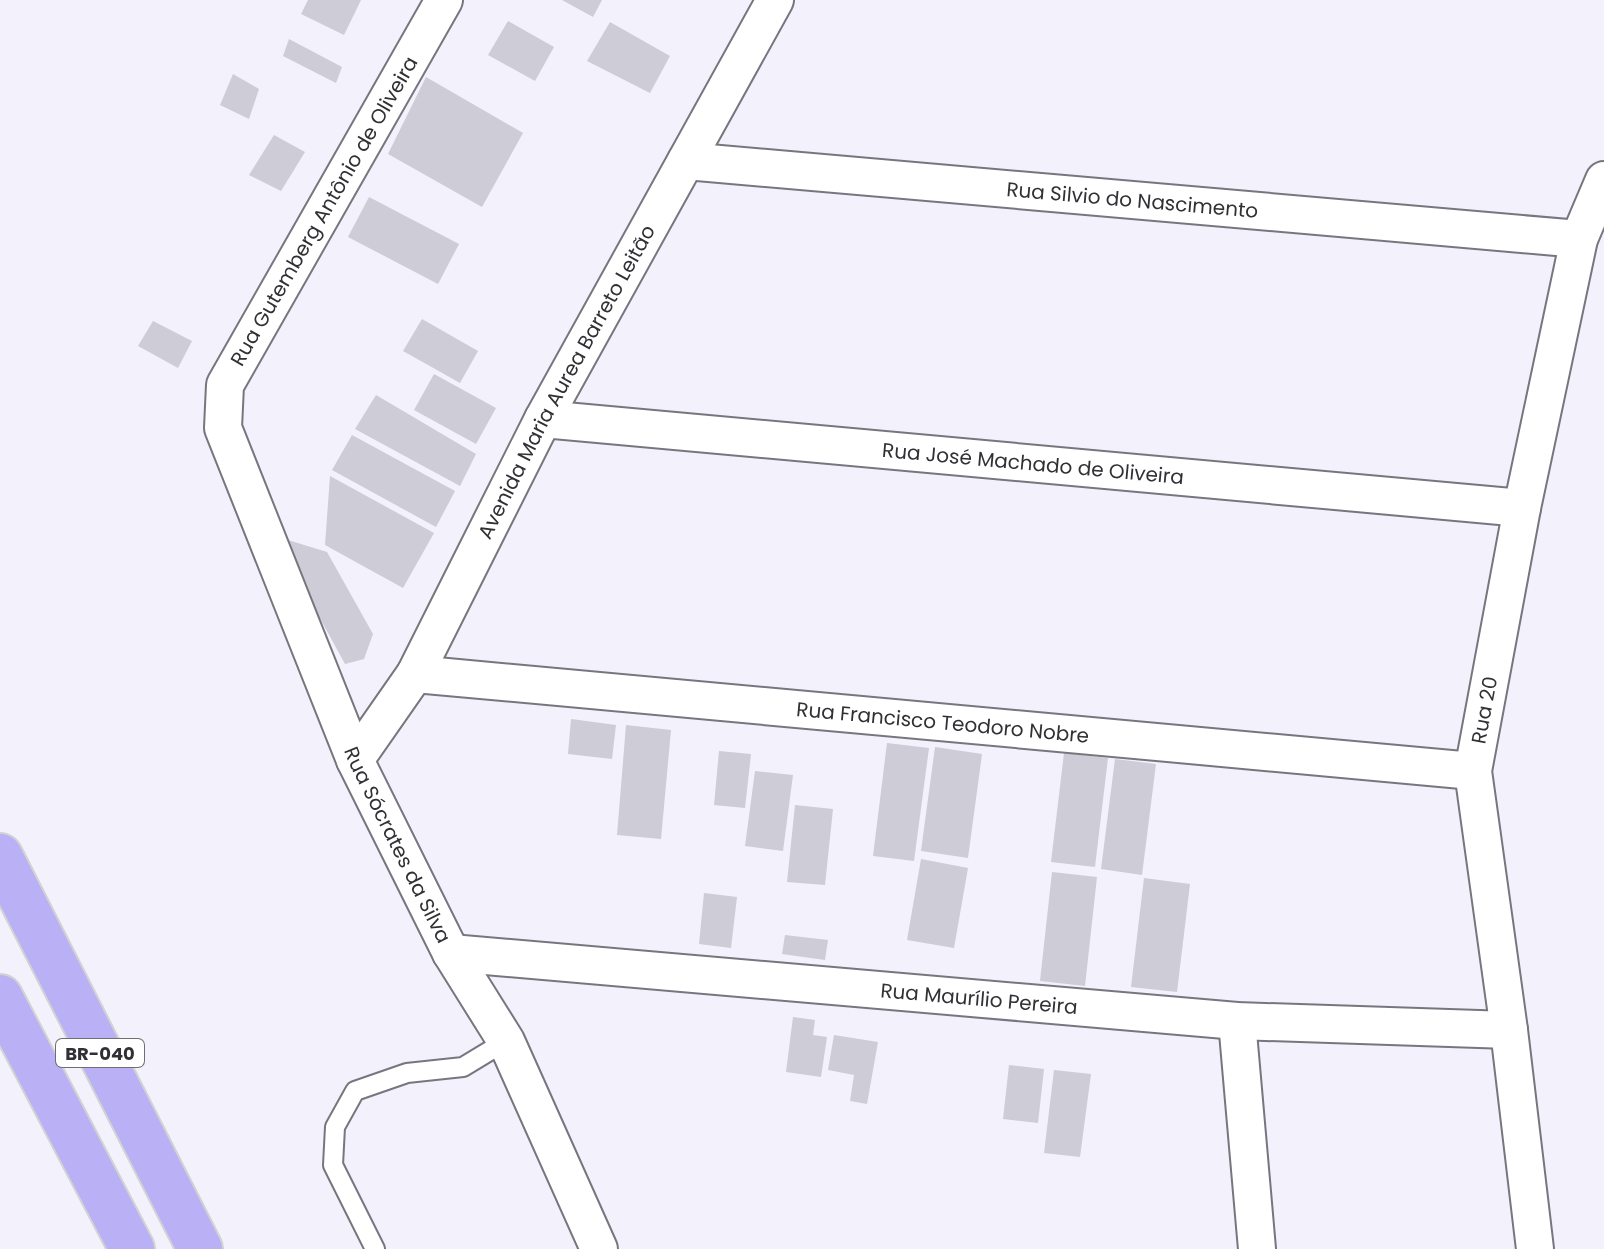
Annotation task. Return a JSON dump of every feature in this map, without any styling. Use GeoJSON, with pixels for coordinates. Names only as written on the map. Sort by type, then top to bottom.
{"type":"FeatureCollection","features":[{"type":"Feature","properties":{"kind":"highway","name":"BR-040"},"geometry":{"type":"LineString","coordinates":[[0,856],[200,1249]]}},
{"type":"Feature","properties":{"kind":"highway","name":"BR-040"},"geometry":{"type":"LineString","coordinates":[[0,997],[132,1249]]}},
{"type":"Feature","properties":{"kind":"street","name":"Rua Gutemberg Antônio de Oliveira"},"geometry":{"type":"LineString","coordinates":[[223,428],[225,385],[444,0]]}},
{"type":"Feature","properties":{"kind":"street","name":"Avenida Maria Aurea Barreto Leitão"},"geometry":{"type":"LineString","coordinates":[[355,760],[415,674],[543,419],[775,0]]}},
{"type":"Feature","properties":{"kind":"street","name":"Rua Silvio do Nascimento"},"geometry":{"type":"LineString","coordinates":[[686,161],[1579,239]]}},
{"type":"Feature","properties":{"kind":"street","name":"Rua 20"},"geometry":{"type":"LineString","coordinates":[[1535,1249],[1473,771],[1522,508],[1579,239],[1604,180]]}},
{"type":"Feature","properties":{"kind":"street","name":"Rua José Machado de Oliveira"},"geometry":{"type":"LineString","coordinates":[[543,419],[1522,508]]}},
{"type":"Feature","properties":{"kind":"street","name":"Rua Sócrates da Silva"},"geometry":{"type":"LineString","coordinates":[[223,428],[355,760],[451,953],[506,1041],[599,1249]]}},
{"type":"Feature","properties":{"kind":"street","name":"Rua Francisco Teodoro Nobre"},"geometry":{"type":"LineString","coordinates":[[415,674],[1473,771]]}},
{"type":"Feature","properties":{"kind":"street","name":"Rua Maurílio Pereira"},"geometry":{"type":"LineString","coordinates":[[451,953],[1237,1021],[1509,1030]]}},
{"type":"Feature","properties":{"kind":"street"},"geometry":{"type":"LineString","coordinates":[[1237,1021],[1257,1249]]}},
{"type":"Feature","properties":{"kind":"lane"},"geometry":{"type":"LineString","coordinates":[[375,1249],[333,1165],[335,1127],[355,1091],[407,1073],[463,1067],[506,1041]]}},
{"type":"Feature","properties":{"kind":"building"},"geometry":{"type":"Polygon","coordinates":[[[308,0],[361,0],[344,35],[301,14],[308,0]]]}},
{"type":"Feature","properties":{"kind":"building"},"geometry":{"type":"Polygon","coordinates":[[[562,0],[602,0],[593,17],[562,0]]]}},
{"type":"Feature","properties":{"kind":"building"},"geometry":{"type":"Polygon","coordinates":[[[508,21],[554,47],[535,81],[488,55],[508,21]]]}},
{"type":"Feature","properties":{"kind":"building"},"geometry":{"type":"Polygon","coordinates":[[[610,22],[670,56],[650,93],[587,61],[610,22]]]}},
{"type":"Feature","properties":{"kind":"building"},"geometry":{"type":"Polygon","coordinates":[[[289,39],[342,67],[336,83],[283,56],[289,39]]]}},
{"type":"Feature","properties":{"kind":"building"},"geometry":{"type":"Polygon","coordinates":[[[233,74],[259,89],[249,119],[220,105],[233,74]]]}},
{"type":"Feature","properties":{"kind":"building"},"geometry":{"type":"Polygon","coordinates":[[[426,77],[523,133],[482,207],[388,154],[426,77]]]}},
{"type":"Feature","properties":{"kind":"building"},"geometry":{"type":"Polygon","coordinates":[[[274,135],[305,152],[281,191],[249,175],[274,135]]]}},
{"type":"Feature","properties":{"kind":"building"},"geometry":{"type":"Polygon","coordinates":[[[369,197],[459,244],[438,284],[348,237],[369,197]]]}},
{"type":"Feature","properties":{"kind":"building"},"geometry":{"type":"Polygon","coordinates":[[[422,319],[478,351],[460,383],[403,351],[422,319]]]}},
{"type":"Feature","properties":{"kind":"building"},"geometry":{"type":"Polygon","coordinates":[[[153,321],[192,341],[178,368],[138,346],[153,321]]]}},
{"type":"Feature","properties":{"kind":"building"},"geometry":{"type":"Polygon","coordinates":[[[434,374],[496,408],[476,444],[414,410],[434,374]]]}},
{"type":"Feature","properties":{"kind":"building"},"geometry":{"type":"Polygon","coordinates":[[[376,395],[476,454],[460,486],[355,429],[376,395]]]}},
{"type":"Feature","properties":{"kind":"building"},"geometry":{"type":"Polygon","coordinates":[[[352,435],[455,491],[436,527],[332,470],[352,435]]]}},
{"type":"Feature","properties":{"kind":"building"},"geometry":{"type":"Polygon","coordinates":[[[330,476],[434,533],[403,588],[325,545],[330,476]]]}},
{"type":"Feature","properties":{"kind":"building"},"geometry":{"type":"Polygon","coordinates":[[[275,536],[327,552],[373,634],[364,659],[345,664],[275,536]]]}},
{"type":"Feature","properties":{"kind":"building"},"geometry":{"type":"Polygon","coordinates":[[[571,719],[616,725],[612,759],[568,754],[571,719]]]}},
{"type":"Feature","properties":{"kind":"building"},"geometry":{"type":"Polygon","coordinates":[[[626,725],[671,730],[661,839],[617,835],[626,725]]]}},
{"type":"Feature","properties":{"kind":"building"},"geometry":{"type":"Polygon","coordinates":[[[887,743],[929,748],[914,861],[873,856],[887,743]]]}},
{"type":"Feature","properties":{"kind":"building"},"geometry":{"type":"Polygon","coordinates":[[[935,747],[982,754],[968,858],[921,851],[935,747]]]}},
{"type":"Feature","properties":{"kind":"building"},"geometry":{"type":"Polygon","coordinates":[[[719,751],[751,754],[745,808],[714,805],[719,751]]]}},
{"type":"Feature","properties":{"kind":"building"},"geometry":{"type":"Polygon","coordinates":[[[1064,753],[1108,758],[1095,867],[1051,862],[1064,753]]]}},
{"type":"Feature","properties":{"kind":"building"},"geometry":{"type":"Polygon","coordinates":[[[1115,759],[1156,764],[1142,875],[1101,869],[1115,759]]]}},
{"type":"Feature","properties":{"kind":"building"},"geometry":{"type":"Polygon","coordinates":[[[755,771],[793,775],[783,851],[745,846],[755,771]]]}},
{"type":"Feature","properties":{"kind":"building"},"geometry":{"type":"Polygon","coordinates":[[[795,805],[833,809],[825,885],[787,882],[795,805]]]}},
{"type":"Feature","properties":{"kind":"building"},"geometry":{"type":"Polygon","coordinates":[[[921,859],[968,868],[954,948],[907,940],[921,859]]]}},
{"type":"Feature","properties":{"kind":"building"},"geometry":{"type":"Polygon","coordinates":[[[1052,872],[1097,877],[1085,986],[1040,981],[1052,872]]]}},
{"type":"Feature","properties":{"kind":"building"},"geometry":{"type":"Polygon","coordinates":[[[1144,878],[1190,884],[1177,992],[1131,987],[1144,878]]]}},
{"type":"Feature","properties":{"kind":"building"},"geometry":{"type":"Polygon","coordinates":[[[704,893],[737,897],[731,948],[699,944],[704,893]]]}},
{"type":"Feature","properties":{"kind":"building"},"geometry":{"type":"Polygon","coordinates":[[[785,935],[828,940],[825,960],[782,954],[785,935]]]}},
{"type":"Feature","properties":{"kind":"building"},"geometry":{"type":"Polygon","coordinates":[[[793,1017],[815,1020],[813,1035],[827,1037],[821,1077],[786,1072],[793,1017]]]}},
{"type":"Feature","properties":{"kind":"building"},"geometry":{"type":"Polygon","coordinates":[[[834,1035],[878,1042],[867,1104],[850,1101],[854,1075],[828,1070],[834,1035]]]}},
{"type":"Feature","properties":{"kind":"building"},"geometry":{"type":"Polygon","coordinates":[[[1009,1065],[1044,1069],[1038,1123],[1003,1119],[1009,1065]]]}},
{"type":"Feature","properties":{"kind":"building"},"geometry":{"type":"Polygon","coordinates":[[[1054,1070],[1091,1074],[1080,1157],[1044,1153],[1054,1070]]]}}]}
